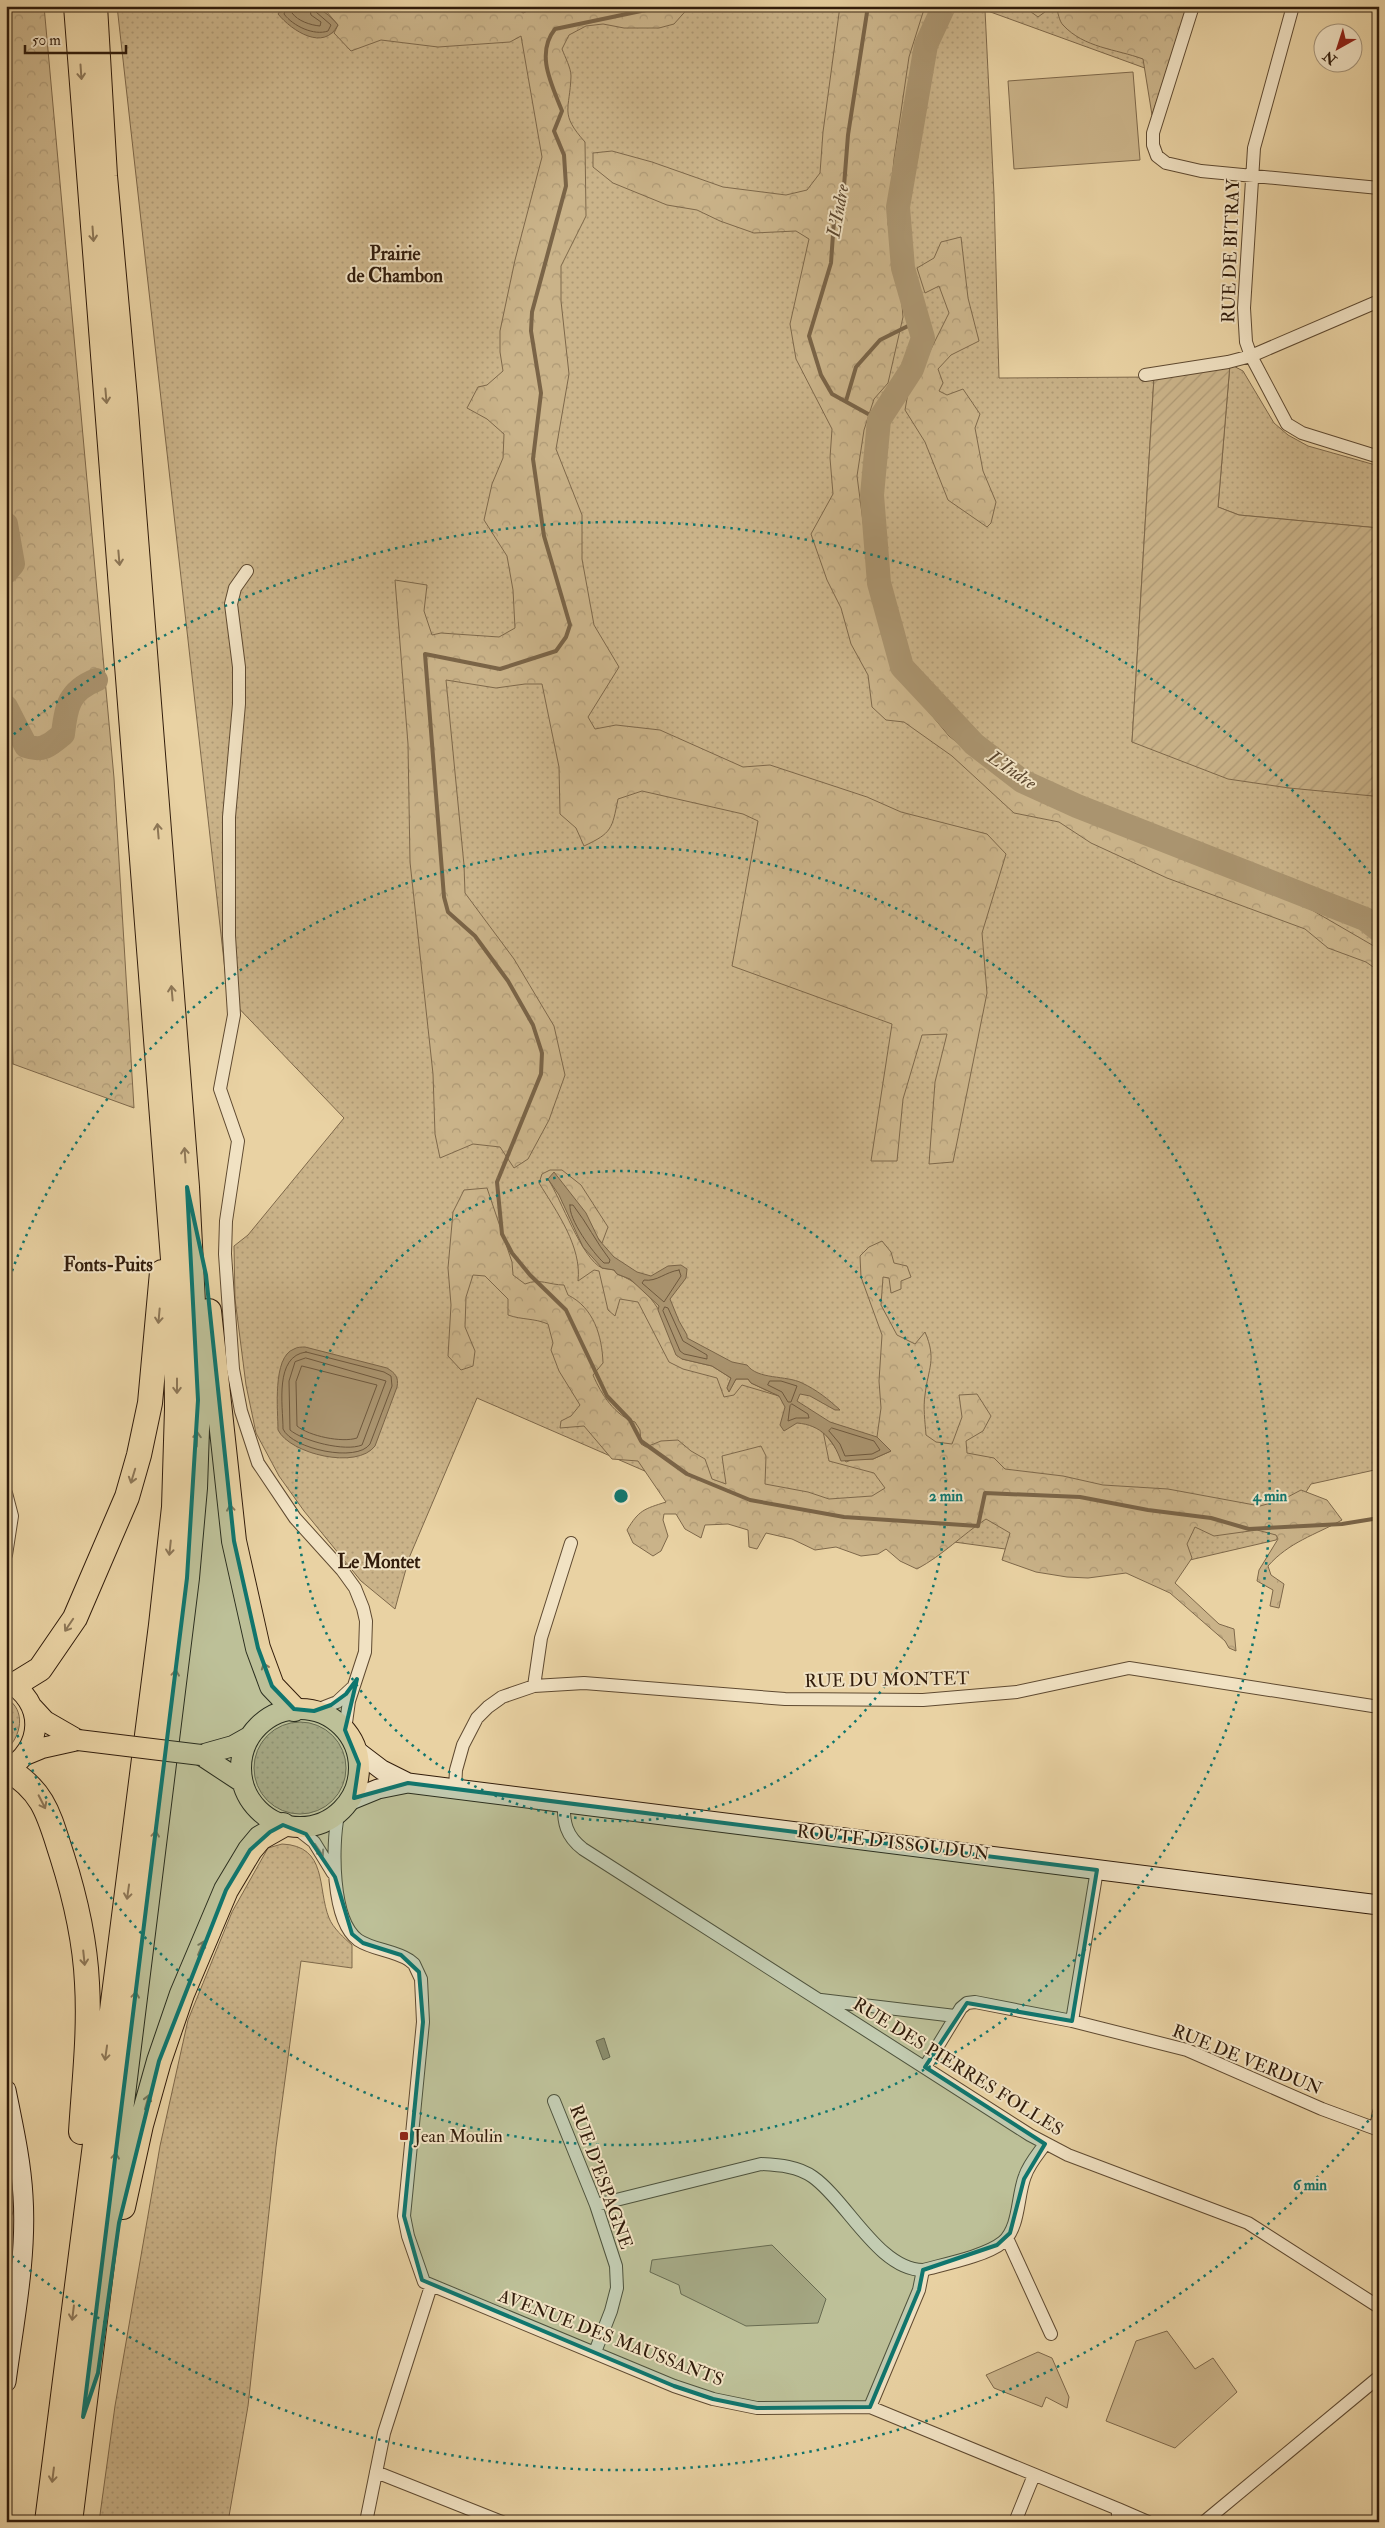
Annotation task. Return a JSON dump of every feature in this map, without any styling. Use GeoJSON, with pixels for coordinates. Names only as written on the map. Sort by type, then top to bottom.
{"type":"FeatureCollection","features":[{"type":"Feature","properties":{"kind":"highway"},"geometry":{"type":"LineString","coordinates":[[47,2522],[138,1813],[174,1507],[177,1409],[176,1298],[76,6]]}},
{"type":"Feature","properties":{"kind":"highway"},"geometry":{"type":"LineString","coordinates":[[70,2522],[187,1578],[195,1488],[198,1400],[187,1187],[125,398],[105,176],[95,6]]}},
{"type":"Feature","properties":{"kind":"highway"},"geometry":{"type":"LineString","coordinates":[[10,1683],[40,1669],[74,1618],[110,1539],[139,1455],[150,1404],[162,1281],[157,1175],[163,1128]]}},
{"type":"Feature","properties":{"kind":"highway"},"geometry":{"type":"LineString","coordinates":[[187,1187],[206,1275],[219,1416],[234,1541],[258,1648],[272,1686],[304,1710]]}},
{"type":"Feature","properties":{"kind":"highway"},"geometry":{"type":"LineString","coordinates":[[7,1770],[25,1780],[38,1794],[50,1818],[71,1885],[83,1940],[87,1984],[86,2048],[77,2200],[79,2265]]}},
{"type":"Feature","properties":{"kind":"highway"},"geometry":{"type":"LineString","coordinates":[[83,2417],[98,2373],[120,2223],[141,2125],[159,2061],[182,1994],[226,1890],[254,1844],[290,1826]]}},
{"type":"Feature","properties":{"kind":"main road"},"geometry":{"type":"LineString","coordinates":[[10,1683],[25,1694],[33,1708],[45,1721],[78,1740]]}},
{"type":"Feature","properties":{"kind":"main road"},"geometry":{"type":"LineString","coordinates":[[7,1770],[25,1755],[30,1748],[36,1724],[33,1708]]}},
{"type":"Feature","properties":{"kind":"main road"},"geometry":{"type":"LineString","coordinates":[[25,1755],[42,1748],[78,1740],[201,1755],[233,1746],[249,1737],[268,1718],[304,1710],[336,1721],[345,1730],[357,1751],[359,1776],[351,1800],[338,1815],[318,1825],[290,1826],[265,1816],[251,1801],[242,1782],[243,1752],[249,1737]]}},
{"type":"Feature","properties":{"kind":"main road","name":"ROUTE D'ISSOUDUN"},"geometry":{"type":"LineString","coordinates":[[357,1751],[382,1770],[415,1784]]}},
{"type":"Feature","properties":{"kind":"main road"},"geometry":{"type":"LineString","coordinates":[[201,1755],[242,1782]]}},
{"type":"Feature","properties":{"kind":"main road","name":"ROUTE D'ISSOUDUN"},"geometry":{"type":"LineString","coordinates":[[351,1800],[378,1788],[415,1784],[1379,1905]]}},
{"type":"Feature","properties":{"kind":"main road"},"geometry":{"type":"LineString","coordinates":[[6,2090],[17,2144],[23,2196],[23,2243],[6,2382]]}},
{"type":"Feature","properties":{"kind":"street"},"geometry":{"type":"LineString","coordinates":[[1193,6],[1153,133],[1153,145],[1157,156],[1166,164],[1201,171],[1379,188]]}},
{"type":"Feature","properties":{"kind":"street","name":"RUE DE BITRAY"},"geometry":{"type":"LineString","coordinates":[[1292,6],[1254,148],[1244,308],[1245,334],[1251,356],[1283,420],[1302,433],[1379,457]]}},
{"type":"Feature","properties":{"kind":"street"},"geometry":{"type":"LineString","coordinates":[[1145,374],[1228,362],[1251,356],[1379,301]]}},
{"type":"Feature","properties":{"kind":"street"},"geometry":{"type":"LineString","coordinates":[[247,571],[235,588],[231,604],[239,667],[239,704],[229,817],[228,936],[234,1022],[220,1089],[238,1141],[226,1221],[225,1254],[233,1369],[241,1411],[258,1463],[295,1518],[342,1570],[359,1596],[366,1621],[364,1652],[347,1708],[345,1730]]}},
{"type":"Feature","properties":{"kind":"street"},"geometry":{"type":"LineString","coordinates":[[6,1493],[12,1516],[6,1555]]}},
{"type":"Feature","properties":{"kind":"street"},"geometry":{"type":"LineString","coordinates":[[534,1686],[541,1638],[571,1543]]}},
{"type":"Feature","properties":{"kind":"street","name":"RUE DU MONTET"},"geometry":{"type":"LineString","coordinates":[[455,1789],[456,1770],[463,1745],[477,1718],[502,1697],[534,1686],[584,1683],[785,1699],[923,1700],[1017,1692],[1129,1668],[1379,1707]]}},
{"type":"Feature","properties":{"kind":"street"},"geometry":{"type":"LineString","coordinates":[[304,1710],[331,1706],[342,1698],[357,1679]]}},
{"type":"Feature","properties":{"kind":"street","name":"RUE DES PIERRES FOLLES"},"geometry":{"type":"LineString","coordinates":[[564,1802],[566,1830],[575,1843],[1045,2144],[1068,2155],[1248,2223],[1379,2307]]}},
{"type":"Feature","properties":{"kind":"street"},"geometry":{"type":"LineString","coordinates":[[338,1815],[333,1844],[335,1877],[342,1910],[352,1934],[363,1943],[408,1960],[414,1964],[421,1980],[422,2039],[404,2216],[408,2236],[427,2283],[384,2433],[366,2522]]}},
{"type":"Feature","properties":{"kind":"street"},"geometry":{"type":"LineString","coordinates":[[290,1826],[314,1842],[335,1877]]}},
{"type":"Feature","properties":{"kind":"street"},"geometry":{"type":"LineString","coordinates":[[1072,2020],[1097,1870]]}},
{"type":"Feature","properties":{"kind":"street"},"geometry":{"type":"LineString","coordinates":[[818,2000],[955,2016]]}},
{"type":"Feature","properties":{"kind":"street","name":"RUE DE VERDUN"},"geometry":{"type":"LineString","coordinates":[[925,2067],[955,2016],[964,2004],[973,2002],[1072,2020],[1187,2050],[1322,2109],[1377,2129]]}},
{"type":"Feature","properties":{"kind":"street","name":"RUE D'ESPAGNE"},"geometry":{"type":"LineString","coordinates":[[554,2101],[596,2205],[616,2266],[617,2288],[611,2311],[595,2352]]}},
{"type":"Feature","properties":{"kind":"street"},"geometry":{"type":"LineString","coordinates":[[1377,2129],[1379,2112]]}},
{"type":"Feature","properties":{"kind":"street"},"geometry":{"type":"LineString","coordinates":[[596,2205],[761,2164],[787,2166],[813,2177],[891,2259],[908,2269],[923,2270],[983,2252],[1007,2238],[1012,2227],[1024,2179],[1045,2144]]}},
{"type":"Feature","properties":{"kind":"street"},"geometry":{"type":"LineString","coordinates":[[1007,2238],[1051,2334]]}},
{"type":"Feature","properties":{"kind":"street"},"geometry":{"type":"LineString","coordinates":[[870,2407],[919,2290],[923,2270]]}},
{"type":"Feature","properties":{"kind":"street","name":"AVENUE DES MAUSSANTS"},"geometry":{"type":"LineString","coordinates":[[427,2283],[714,2399],[757,2408],[870,2407],[1034,2475],[1118,2516],[1148,2522]]}},
{"type":"Feature","properties":{"kind":"street"},"geometry":{"type":"LineString","coordinates":[[1204,2522],[1379,2377]]}},
{"type":"Feature","properties":{"kind":"street"},"geometry":{"type":"LineString","coordinates":[[376,2472],[502,2522]]}},
{"type":"Feature","properties":{"kind":"street"},"geometry":{"type":"LineString","coordinates":[[1015,2522],[1034,2475]]}},
{"type":"Feature","properties":{"kind":"highlighted area"},"geometry":{"type":"Polygon","coordinates":[[[187,1187],[206,1275],[234,1541],[258,1648],[272,1686],[294,1709],[314,1711],[331,1705],[346,1694],[357,1679],[345,1730],[359,1764],[354,1798],[408,1783],[1097,1870],[1072,2021],[967,2003],[925,2067],[1045,2144],[1024,2179],[1010,2233],[997,2245],[923,2270],[919,2290],[870,2407],[757,2408],[713,2399],[674,2386],[422,2280],[404,2216],[423,2022],[419,1972],[401,1955],[363,1943],[352,1934],[335,1877],[306,1834],[283,1825],[270,1832],[250,1850],[226,1890],[159,2061],[119,2223],[98,2373],[83,2417],[187,1578],[198,1400],[187,1187]]]}},
{"type":"Feature","properties":{"kind":"green space"},"geometry":{"type":"Polygon","coordinates":[[[6,6],[44,6],[114,778],[134,1108],[13,1064],[9,939],[6,929],[6,6]]]}},
{"type":"Feature","properties":{"kind":"green space"},"geometry":{"type":"Polygon","coordinates":[[[117,6],[1187,6],[1164,75],[985,10],[994,195],[999,378],[1154,377],[1132,742],[1373,796],[1379,715],[1379,1469],[1311,1484],[1276,1540],[1151,1569],[852,1528],[693,1492],[477,1398],[409,1558],[395,1609],[361,1581],[304,1511],[279,1476],[256,1433],[246,1385],[235,1299],[234,1246],[248,1235],[344,1118],[228,997],[117,6]]]}},
{"type":"Feature","properties":{"kind":"green space"},"geometry":{"type":"Polygon","coordinates":[[[328,6],[513,6],[523,13],[539,6],[690,6],[674,24],[659,28],[624,28],[603,24],[586,26],[569,35],[562,49],[571,73],[568,104],[569,117],[585,142],[586,216],[561,266],[561,301],[569,374],[556,449],[582,515],[582,559],[594,625],[619,667],[588,717],[595,729],[616,725],[660,730],[743,767],[770,765],[867,797],[901,812],[987,834],[1006,854],[982,933],[987,993],[953,1162],[929,1164],[935,1082],[947,1034],[922,1035],[903,1099],[897,1161],[871,1161],[892,1024],[732,966],[758,821],[743,814],[642,791],[618,799],[609,829],[600,837],[584,846],[576,828],[560,814],[559,767],[542,684],[496,688],[446,680],[465,893],[514,959],[554,1026],[565,1075],[549,1120],[528,1159],[514,1168],[500,1147],[473,1144],[440,1158],[435,1134],[433,1074],[410,862],[408,744],[395,580],[427,585],[424,611],[432,635],[441,633],[499,637],[515,628],[513,590],[507,556],[484,520],[492,484],[503,458],[504,434],[487,419],[467,408],[478,387],[487,385],[503,371],[500,352],[500,331],[515,260],[542,157],[521,36],[510,42],[438,47],[381,40],[351,51],[334,33],[338,25],[326,11],[328,6]]]}},
{"type":"Feature","properties":{"kind":"green space"},"geometry":{"type":"Polygon","coordinates":[[[840,6],[925,6],[909,57],[894,159],[888,224],[900,281],[903,317],[888,383],[874,399],[864,430],[857,476],[864,529],[883,624],[903,681],[949,736],[998,775],[1072,812],[1267,884],[1379,949],[1379,971],[1366,962],[1328,948],[1305,929],[1167,878],[1091,843],[1059,822],[1014,813],[952,756],[904,722],[886,720],[872,707],[868,675],[851,644],[841,608],[827,580],[811,534],[833,494],[830,458],[832,429],[796,359],[790,324],[809,239],[796,231],[754,233],[720,221],[697,210],[667,205],[613,183],[593,167],[593,153],[612,151],[652,162],[723,187],[786,195],[807,190],[820,173],[823,132],[840,6]]]}},
{"type":"Feature","properties":{"kind":"green space"},"geometry":{"type":"Polygon","coordinates":[[[1023,6],[1053,6],[1038,17],[1023,6]]]}},
{"type":"Feature","properties":{"kind":"green space"},"geometry":{"type":"Polygon","coordinates":[[[1056,6],[1188,6],[1152,115],[1143,59],[1101,47],[1071,33],[1062,23],[1056,6]]]}},
{"type":"Feature","properties":{"kind":"green space"},"geometry":{"type":"Polygon","coordinates":[[[1133,72],[1140,160],[1014,169],[1008,81],[1133,72]]]}},
{"type":"Feature","properties":{"kind":"green space"},"geometry":{"type":"Polygon","coordinates":[[[961,237],[968,298],[979,341],[951,355],[938,369],[943,383],[939,391],[947,395],[963,389],[980,414],[975,428],[983,471],[996,502],[991,523],[987,527],[948,500],[925,442],[905,410],[910,382],[928,355],[949,313],[939,286],[925,293],[917,268],[934,258],[941,242],[961,237]]]}},
{"type":"Feature","properties":{"kind":"green space"},"geometry":{"type":"Polygon","coordinates":[[[1230,364],[1243,371],[1274,423],[1288,435],[1308,446],[1379,466],[1379,528],[1239,515],[1218,507],[1230,364]]]}},
{"type":"Feature","properties":{"kind":"green space"},"geometry":{"type":"Polygon","coordinates":[[[1230,364],[1218,507],[1239,515],[1379,528],[1379,715],[1373,796],[1289,788],[1228,779],[1132,742],[1154,377],[1230,364]]]}},
{"type":"Feature","properties":{"kind":"green space"},"geometry":{"type":"Polygon","coordinates":[[[6,929],[9,939],[13,1064],[6,1062],[6,929]]]}},
{"type":"Feature","properties":{"kind":"green space"},"geometry":{"type":"Polygon","coordinates":[[[550,1170],[562,1170],[581,1185],[608,1227],[602,1243],[548,1179],[572,1228],[587,1253],[602,1268],[614,1270],[617,1274],[630,1280],[650,1298],[665,1321],[682,1359],[712,1366],[731,1378],[727,1388],[729,1391],[736,1379],[748,1379],[751,1383],[779,1396],[742,1385],[734,1395],[724,1397],[717,1378],[683,1369],[669,1362],[638,1302],[620,1299],[615,1316],[608,1310],[599,1271],[594,1270],[578,1281],[576,1255],[567,1230],[539,1183],[542,1174],[550,1170]]]}},
{"type":"Feature","properties":{"kind":"green space"},"geometry":{"type":"Polygon","coordinates":[[[487,1188],[512,1262],[513,1275],[525,1284],[540,1282],[564,1285],[568,1295],[584,1307],[590,1315],[601,1343],[603,1363],[593,1375],[600,1390],[615,1410],[635,1422],[640,1430],[641,1444],[646,1447],[661,1441],[678,1440],[691,1451],[705,1459],[712,1479],[726,1484],[722,1456],[761,1446],[766,1456],[765,1484],[808,1492],[829,1499],[872,1496],[885,1488],[874,1473],[829,1461],[823,1431],[846,1462],[854,1459],[873,1459],[891,1451],[877,1437],[881,1408],[879,1381],[882,1335],[861,1277],[860,1256],[869,1247],[882,1241],[891,1252],[894,1263],[907,1266],[911,1277],[901,1281],[901,1289],[891,1293],[889,1278],[883,1277],[881,1305],[897,1335],[915,1344],[925,1332],[929,1342],[931,1364],[926,1386],[924,1410],[926,1435],[936,1442],[952,1444],[962,1417],[959,1395],[977,1394],[991,1416],[983,1431],[966,1441],[967,1453],[994,1458],[1005,1469],[1063,1476],[1103,1485],[1168,1489],[1260,1506],[1282,1500],[1301,1490],[1327,1500],[1342,1520],[1294,1545],[1268,1566],[1271,1575],[1284,1584],[1279,1608],[1270,1606],[1273,1590],[1257,1581],[1259,1570],[1278,1539],[1276,1535],[1257,1530],[1214,1536],[1195,1527],[1187,1544],[1192,1558],[1175,1583],[1219,1624],[1234,1629],[1236,1651],[1229,1648],[1225,1641],[1170,1593],[1126,1573],[1088,1578],[1067,1577],[1036,1572],[1002,1560],[1010,1533],[986,1519],[935,1558],[917,1569],[900,1561],[886,1549],[878,1554],[861,1556],[836,1547],[815,1550],[792,1539],[766,1533],[757,1549],[749,1547],[748,1530],[728,1524],[705,1525],[701,1538],[685,1529],[676,1514],[664,1514],[663,1520],[668,1536],[661,1551],[653,1556],[633,1543],[627,1530],[635,1518],[643,1511],[666,1502],[638,1461],[612,1459],[584,1426],[560,1428],[561,1421],[571,1416],[580,1405],[559,1371],[551,1350],[553,1343],[548,1324],[508,1315],[508,1299],[485,1276],[473,1275],[466,1297],[465,1327],[475,1351],[473,1366],[461,1370],[448,1356],[451,1305],[448,1268],[453,1212],[464,1190],[487,1188]]]}},
{"type":"Feature","properties":{"kind":"green space"},"geometry":{"type":"Polygon","coordinates":[[[6,1698],[17,1709],[20,1724],[15,1738],[6,1750],[6,1698]]]}},
{"type":"Feature","properties":{"kind":"green space"},"geometry":{"type":"Polygon","coordinates":[[[300,1722],[318,1726],[332,1736],[342,1750],[346,1768],[342,1786],[332,1800],[318,1810],[300,1814],[282,1810],[268,1800],[258,1786],[254,1768],[258,1750],[268,1736],[282,1726],[300,1722]]]}},
{"type":"Feature","properties":{"kind":"green space"},"geometry":{"type":"Polygon","coordinates":[[[282,1844],[297,1847],[307,1852],[314,1860],[329,1918],[336,1929],[352,1945],[352,1968],[301,1961],[276,2147],[248,2406],[228,2522],[99,2522],[115,2406],[160,2146],[188,2020],[232,1912],[268,1848],[282,1844]]]}},
{"type":"Feature","properties":{"kind":"green space"},"geometry":{"type":"Polygon","coordinates":[[[6,2159],[15,2207],[6,2230],[6,2159]]]}},
{"type":"Feature","properties":{"kind":"green space"},"geometry":{"type":"Polygon","coordinates":[[[772,2245],[826,2299],[818,2323],[746,2326],[681,2294],[679,2285],[650,2272],[652,2260],[772,2245]]]}},
{"type":"Feature","properties":{"kind":"green space"},"geometry":{"type":"Polygon","coordinates":[[[1167,2331],[1195,2369],[1213,2358],[1237,2392],[1175,2448],[1106,2421],[1136,2341],[1167,2331]]]}},
{"type":"Feature","properties":{"kind":"green space"},"geometry":{"type":"Polygon","coordinates":[[[1038,2352],[1052,2358],[1069,2397],[1067,2408],[1046,2397],[1042,2407],[994,2388],[986,2375],[1038,2352]]]}},
{"type":"Feature","properties":{"kind":"water"},"geometry":{"type":"Polygon","coordinates":[[[283,6],[314,7],[325,13],[338,25],[332,33],[325,37],[308,36],[291,27],[278,14],[283,6]]]}},
{"type":"Feature","properties":{"kind":"water"},"geometry":{"type":"Polygon","coordinates":[[[554,1172],[586,1213],[599,1240],[614,1257],[637,1272],[651,1276],[668,1266],[681,1265],[687,1269],[686,1278],[670,1299],[687,1338],[732,1362],[747,1365],[758,1373],[795,1381],[807,1386],[822,1395],[840,1410],[835,1410],[810,1396],[800,1394],[797,1401],[830,1422],[877,1437],[891,1451],[873,1459],[841,1461],[830,1440],[819,1430],[797,1423],[784,1431],[780,1425],[785,1407],[779,1396],[751,1383],[748,1379],[736,1379],[729,1392],[727,1388],[731,1378],[712,1366],[682,1359],[676,1355],[658,1310],[659,1306],[630,1279],[617,1274],[614,1270],[602,1268],[583,1247],[559,1195],[548,1179],[554,1172]]]}},
{"type":"Feature","properties":{"kind":"water"},"geometry":{"type":"Polygon","coordinates":[[[305,1347],[387,1368],[396,1376],[397,1387],[375,1446],[366,1453],[354,1457],[340,1458],[324,1456],[296,1446],[285,1439],[278,1430],[277,1398],[282,1362],[287,1354],[294,1349],[305,1347]]]}},
{"type":"Feature","properties":{"kind":"water"},"geometry":{"type":"Polygon","coordinates":[[[604,2038],[610,2057],[603,2060],[596,2041],[604,2038]]]}},
{"type":"Feature","properties":{"kind":"waterway"},"geometry":{"type":"LineString","coordinates":[[665,6],[555,29],[546,49],[547,70],[562,111],[554,131],[564,155],[566,186],[532,312],[531,331],[541,393],[533,459],[544,536],[570,625],[566,637],[556,651],[500,669],[425,654],[444,897],[448,912],[475,936],[508,981],[533,1025],[542,1053],[541,1074],[497,1182],[502,1234],[512,1253],[530,1275],[566,1310],[607,1396],[630,1420],[641,1441],[687,1474],[750,1500],[844,1517],[978,1526],[985,1493],[1080,1497],[1148,1510],[1211,1518],[1249,1529],[1342,1524],[1379,1518]]}},
{"type":"Feature","properties":{"kind":"waterway","name":"L'Indre"},"geometry":{"type":"LineString","coordinates":[[868,6],[848,135],[843,199],[834,220],[831,263],[809,336],[821,375],[832,394],[879,420]]}},
{"type":"Feature","properties":{"kind":"waterway","name":"L'Indre"},"geometry":{"type":"LineString","coordinates":[[944,6],[926,45],[898,207],[903,268],[923,338],[912,369],[879,420],[872,495],[879,583],[902,667],[974,744],[1022,781],[1077,806],[1365,919],[1379,930]]}},
{"type":"Feature","properties":{"kind":"waterway","name":"L'Indre"},"geometry":{"type":"LineString","coordinates":[[846,401],[856,367],[880,340],[918,321]]}},
{"type":"Feature","properties":{"kind":"waterway"},"geometry":{"type":"LineString","coordinates":[[6,524],[13,564],[6,572]]}},
{"type":"Feature","properties":{"kind":"waterway"},"geometry":{"type":"LineString","coordinates":[[6,707],[26,746],[42,748],[63,734],[66,715],[74,695],[87,684],[96,680]]}},
{"type":"Feature","properties":{"kind":"place","name":"Jean Moulin"},"geometry":{"type":"Point","coordinates":[404,2136]}},
{"type":"Feature","properties":{"kind":"district","name":"Prairie de Chambon"},"geometry":{"type":"Point","coordinates":[395,265]}},
{"type":"Feature","properties":{"kind":"district","name":"Fonts-Puits"},"geometry":{"type":"Point","coordinates":[108,1265]}},
{"type":"Feature","properties":{"kind":"district","name":"Le Montet"},"geometry":{"type":"Point","coordinates":[379,1562]}}]}
